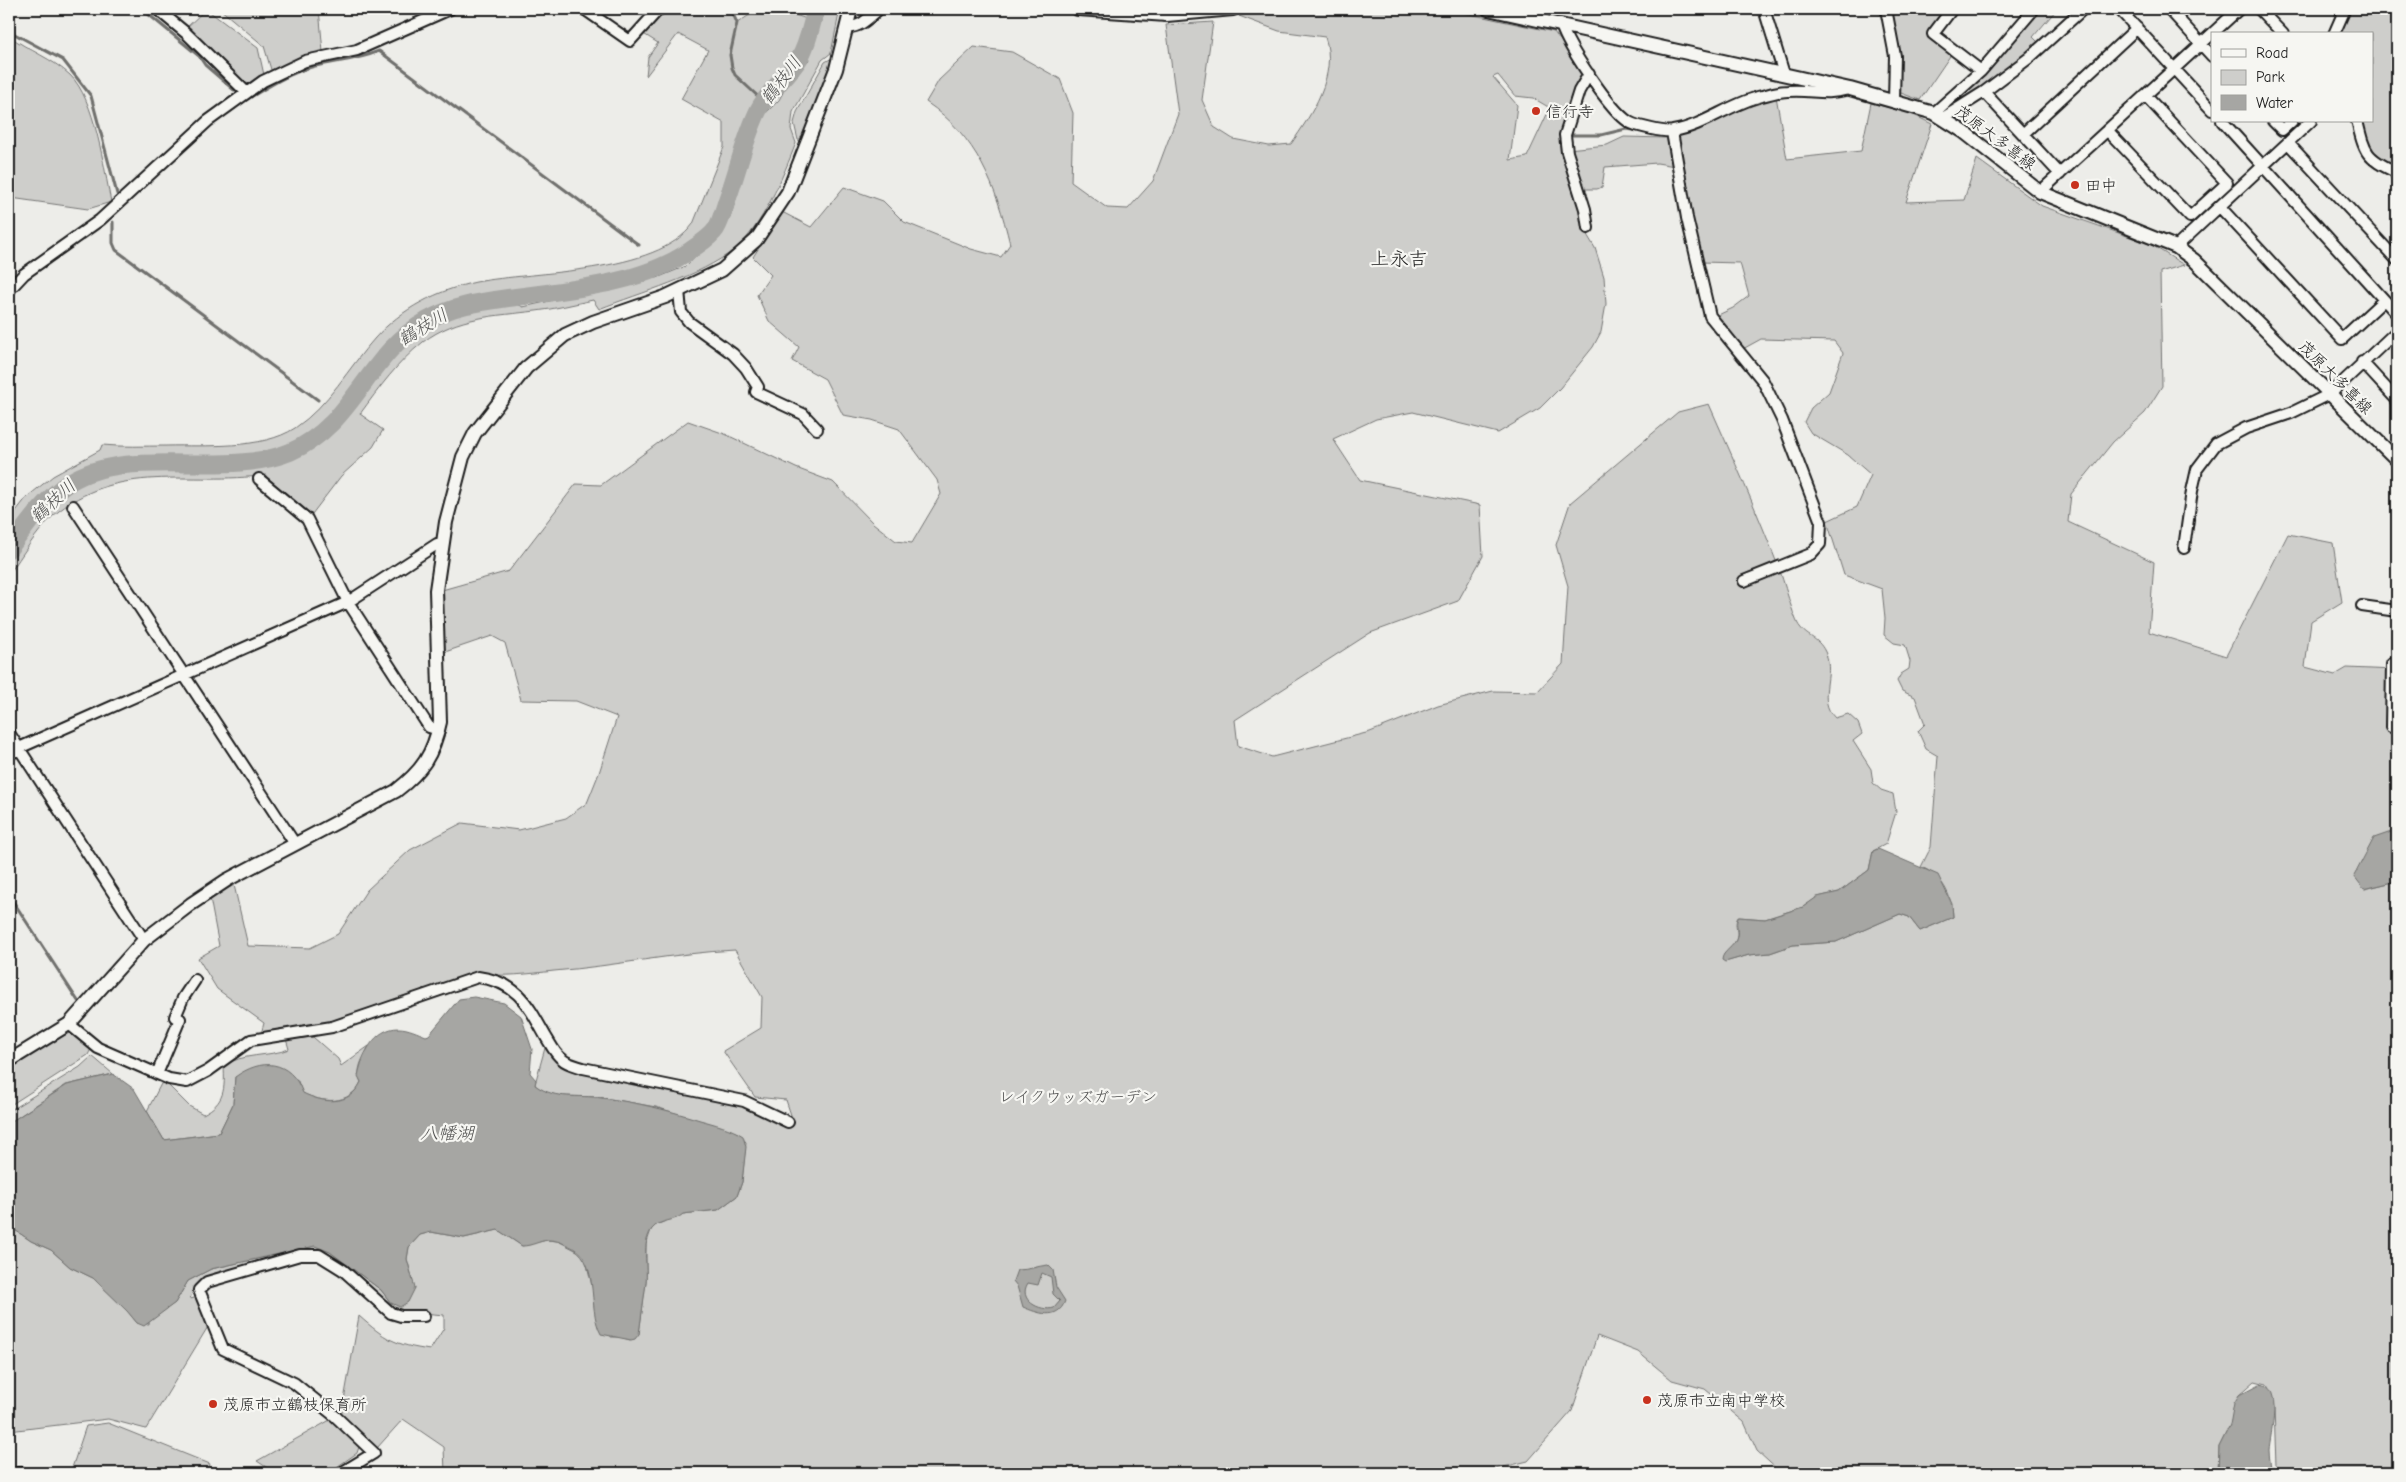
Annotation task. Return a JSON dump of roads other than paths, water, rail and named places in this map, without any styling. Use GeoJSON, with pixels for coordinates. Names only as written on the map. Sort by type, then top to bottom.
{"type":"FeatureCollection","features":[{"type":"Feature","properties":{"kind":"main road"},"geometry":{"type":"LineString","coordinates":[[9,1060],[69,1024],[144,940],[227,880],[396,792],[416,775],[428,758],[439,730],[440,674],[436,590],[446,522],[455,486],[475,433],[526,368],[565,335],[593,322],[679,290],[722,270],[756,240],[788,192],[836,70],[850,9]]}},
{"type":"Feature","properties":{"kind":"main road"},"geometry":{"type":"LineString","coordinates":[[1078,9],[1194,14],[1233,9]]}},
{"type":"Feature","properties":{"kind":"main road","name":"茂原大多喜線"},"geometry":{"type":"LineString","coordinates":[[1492,9],[1850,89],[1939,116],[2040,192],[2176,247],[2194,260],[2397,460]]}},
{"type":"Feature","properties":{"kind":"street"},"geometry":{"type":"LineString","coordinates":[[157,9],[246,92]]}},
{"type":"Feature","properties":{"kind":"street"},"geometry":{"type":"LineString","coordinates":[[9,290],[24,274],[100,220],[192,135],[246,92],[263,81],[306,61],[357,50],[450,9]]}},
{"type":"Feature","properties":{"kind":"street"},"geometry":{"type":"LineString","coordinates":[[584,9],[630,41],[659,9]]}},
{"type":"Feature","properties":{"kind":"street"},"geometry":{"type":"LineString","coordinates":[[847,27],[855,28],[879,9]]}},
{"type":"Feature","properties":{"kind":"street"},"geometry":{"type":"LineString","coordinates":[[1764,9],[1784,74]]}},
{"type":"Feature","properties":{"kind":"street"},"geometry":{"type":"LineString","coordinates":[[1886,9],[1895,56],[1894,101]]}},
{"type":"Feature","properties":{"kind":"street"},"geometry":{"type":"LineString","coordinates":[[1952,9],[1932,34],[1981,71]]}},
{"type":"Feature","properties":{"kind":"street"},"geometry":{"type":"LineString","coordinates":[[1939,116],[1981,71],[2034,9]]}},
{"type":"Feature","properties":{"kind":"street"},"geometry":{"type":"LineString","coordinates":[[1939,116],[1984,92],[2028,58],[2083,9]]}},
{"type":"Feature","properties":{"kind":"street"},"geometry":{"type":"LineString","coordinates":[[2119,9],[2211,109]]}},
{"type":"Feature","properties":{"kind":"street"},"geometry":{"type":"LineString","coordinates":[[2169,9],[2211,55]]}},
{"type":"Feature","properties":{"kind":"street"},"geometry":{"type":"LineString","coordinates":[[2214,32],[2239,9]]}},
{"type":"Feature","properties":{"kind":"street"},"geometry":{"type":"LineString","coordinates":[[2260,9],[2281,32]]}},
{"type":"Feature","properties":{"kind":"street"},"geometry":{"type":"LineString","coordinates":[[2335,32],[2345,9]]}},
{"type":"Feature","properties":{"kind":"street"},"geometry":{"type":"LineString","coordinates":[[1561,25],[1566,40],[1589,74],[1627,120],[1634,125],[1672,132],[1709,119],[1758,96],[1790,91],[1832,94],[1850,89]]}},
{"type":"Feature","properties":{"kind":"street"},"geometry":{"type":"LineString","coordinates":[[2023,134],[2137,28]]}},
{"type":"Feature","properties":{"kind":"street"},"geometry":{"type":"LineString","coordinates":[[2040,192],[2211,35]]}},
{"type":"Feature","properties":{"kind":"street"},"geometry":{"type":"LineString","coordinates":[[1588,228],[1585,209],[1567,152],[1565,135],[1579,91],[1589,74]]}},
{"type":"Feature","properties":{"kind":"street"},"geometry":{"type":"LineString","coordinates":[[1984,92],[2060,174]]}},
{"type":"Feature","properties":{"kind":"street"},"geometry":{"type":"LineString","coordinates":[[2107,130],[2190,217],[2221,189],[2227,183],[2145,95]]}},
{"type":"Feature","properties":{"kind":"street"},"geometry":{"type":"LineString","coordinates":[[2223,122],[2397,314]]}},
{"type":"Feature","properties":{"kind":"street"},"geometry":{"type":"LineString","coordinates":[[2274,122],[2282,130],[2291,122]]}},
{"type":"Feature","properties":{"kind":"street"},"geometry":{"type":"LineString","coordinates":[[2176,247],[2310,122]]}},
{"type":"Feature","properties":{"kind":"street"},"geometry":{"type":"LineString","coordinates":[[2357,122],[2368,155],[2373,161],[2396,172],[2397,176]]}},
{"type":"Feature","properties":{"kind":"street"},"geometry":{"type":"LineString","coordinates":[[1672,132],[1687,218],[1710,316],[1766,387],[1782,420],[1821,522],[1820,544],[1811,554],[1744,582]]}},
{"type":"Feature","properties":{"kind":"street"},"geometry":{"type":"LineString","coordinates":[[2288,143],[2397,260]]}},
{"type":"Feature","properties":{"kind":"street"},"geometry":{"type":"LineString","coordinates":[[2220,207],[2342,339],[2384,300]]}},
{"type":"Feature","properties":{"kind":"street"},"geometry":{"type":"LineString","coordinates":[[679,290],[681,312],[689,322],[733,354],[746,368],[758,387],[756,392],[803,414],[817,429]]}},
{"type":"Feature","properties":{"kind":"street"},"geometry":{"type":"LineString","coordinates":[[2184,548],[2192,490],[2197,469],[2216,444],[2246,428],[2291,413],[2330,394],[2362,362],[2397,332]]}},
{"type":"Feature","properties":{"kind":"street"},"geometry":{"type":"LineString","coordinates":[[2362,362],[2397,400]]}},
{"type":"Feature","properties":{"kind":"street"},"geometry":{"type":"LineString","coordinates":[[259,479],[307,519],[348,602],[428,727],[439,730]]}},
{"type":"Feature","properties":{"kind":"street"},"geometry":{"type":"LineString","coordinates":[[73,506],[295,844]]}},
{"type":"Feature","properties":{"kind":"street"},"geometry":{"type":"LineString","coordinates":[[9,755],[19,748],[348,602],[436,544],[443,545]]}},
{"type":"Feature","properties":{"kind":"street"},"geometry":{"type":"LineString","coordinates":[[2362,606],[2397,612]]}},
{"type":"Feature","properties":{"kind":"street"},"geometry":{"type":"LineString","coordinates":[[2391,726],[2392,664],[2397,665]]}},
{"type":"Feature","properties":{"kind":"street"},"geometry":{"type":"LineString","coordinates":[[9,732],[144,940]]}},
{"type":"Feature","properties":{"kind":"street"},"geometry":{"type":"LineString","coordinates":[[69,1024],[98,1048],[170,1079],[187,1082],[208,1071],[251,1040],[332,1027],[478,977],[501,982],[518,992],[528,1005],[554,1050],[563,1060],[583,1068],[744,1101],[788,1122]]}},
{"type":"Feature","properties":{"kind":"street"},"geometry":{"type":"LineString","coordinates":[[157,1074],[180,1019],[175,1017],[183,998],[195,980]]}},
{"type":"Feature","properties":{"kind":"street"},"geometry":{"type":"LineString","coordinates":[[341,1473],[374,1453],[336,1416],[294,1383],[223,1349],[199,1290],[207,1282],[300,1256],[319,1255],[343,1270],[391,1313],[401,1316],[424,1316]]}},
{"type":"Feature","properties":{"kind":"water"},"geometry":{"type":"Polygon","coordinates":[[[2397,830],[2397,881],[2364,889],[2354,876],[2374,838],[2397,830]]]}},
{"type":"Feature","properties":{"kind":"water"},"geometry":{"type":"Polygon","coordinates":[[[1878,849],[1938,875],[1952,904],[1953,917],[1920,931],[1909,917],[1900,914],[1836,942],[1793,945],[1770,953],[1749,955],[1725,962],[1722,960],[1724,954],[1736,940],[1739,917],[1765,919],[1803,907],[1817,897],[1839,892],[1869,870],[1873,851],[1878,849]]]}},
{"type":"Feature","properties":{"kind":"water","name":"八幡湖"},"geometry":{"type":"Polygon","coordinates":[[[474,997],[504,1003],[521,1016],[532,1049],[530,1073],[536,1080],[535,1085],[543,1090],[559,1095],[602,1098],[652,1107],[722,1126],[743,1136],[746,1147],[742,1182],[737,1196],[718,1210],[683,1214],[652,1229],[646,1248],[645,1289],[639,1334],[635,1339],[631,1340],[601,1334],[594,1311],[589,1272],[585,1261],[578,1251],[551,1240],[522,1246],[498,1230],[464,1238],[431,1232],[420,1235],[409,1247],[407,1259],[415,1288],[408,1302],[400,1307],[391,1303],[381,1290],[330,1252],[315,1246],[211,1269],[188,1281],[175,1303],[144,1326],[137,1323],[93,1278],[70,1267],[51,1250],[31,1241],[9,1226],[9,1123],[67,1085],[113,1074],[134,1089],[164,1140],[219,1133],[233,1104],[235,1077],[245,1071],[255,1067],[274,1065],[291,1073],[303,1093],[327,1101],[343,1099],[350,1096],[361,1082],[358,1076],[363,1060],[376,1038],[390,1029],[399,1028],[426,1036],[429,1035],[459,999],[474,997]]]}},
{"type":"Feature","properties":{"kind":"water"},"geometry":{"type":"Polygon","coordinates":[[[1048,1265],[1053,1270],[1056,1287],[1065,1301],[1057,1311],[1047,1314],[1023,1307],[1017,1286],[1013,1281],[1017,1270],[1048,1265]],[[1042,1273],[1038,1285],[1028,1283],[1025,1289],[1025,1295],[1028,1299],[1042,1308],[1054,1308],[1060,1301],[1053,1294],[1051,1277],[1042,1273]]]}},
{"type":"Feature","properties":{"kind":"water"},"geometry":{"type":"Polygon","coordinates":[[[2260,1384],[2267,1387],[2272,1393],[2274,1402],[2269,1450],[2272,1473],[2218,1473],[2219,1447],[2230,1425],[2234,1403],[2239,1395],[2260,1384]]]}},
{"type":"Feature","properties":{"kind":"waterway"},"geometry":{"type":"LineString","coordinates":[[142,9],[199,56],[205,65],[234,90]]}},
{"type":"Feature","properties":{"kind":"waterway"},"geometry":{"type":"LineString","coordinates":[[731,9],[737,23],[730,55],[732,68],[735,75],[764,102]]}},
{"type":"Feature","properties":{"kind":"waterway","name":"鶴枝川"},"geometry":{"type":"LineString","coordinates":[[9,549],[36,513],[52,496],[70,482],[93,471],[148,463],[236,463],[264,460],[290,452],[312,440],[330,425],[389,352],[406,335],[426,321],[445,312],[476,303],[579,289],[627,278],[671,262],[691,250],[711,235],[718,226],[754,120],[763,103],[790,72],[802,53],[816,9]]}},
{"type":"Feature","properties":{"kind":"waterway"},"geometry":{"type":"LineString","coordinates":[[9,31],[63,60],[91,96],[117,194]]}},
{"type":"Feature","properties":{"kind":"waterway"},"geometry":{"type":"LineString","coordinates":[[246,100],[279,80],[297,72],[379,51],[639,245]]}},
{"type":"Feature","properties":{"kind":"waterway"},"geometry":{"type":"LineString","coordinates":[[1568,135],[1601,135],[1626,129],[1642,131]]}},
{"type":"Feature","properties":{"kind":"waterway"},"geometry":{"type":"LineString","coordinates":[[113,222],[113,243],[116,250],[318,400]]}},
{"type":"Feature","properties":{"kind":"waterway"},"geometry":{"type":"LineString","coordinates":[[332,411],[339,416]]}},
{"type":"Feature","properties":{"kind":"waterway"},"geometry":{"type":"LineString","coordinates":[[14,530],[20,534]]}},
{"type":"Feature","properties":{"kind":"waterway"},"geometry":{"type":"LineString","coordinates":[[9,895],[78,1001]]}},
{"type":"Feature","properties":{"kind":"place","name":"信行寺"},"geometry":{"type":"Point","coordinates":[1536,111]}},
{"type":"Feature","properties":{"kind":"place","name":"田中"},"geometry":{"type":"Point","coordinates":[2075,185]}},
{"type":"Feature","properties":{"kind":"place","name":"茂原市立南中学校"},"geometry":{"type":"Point","coordinates":[1647,1400]}},
{"type":"Feature","properties":{"kind":"place","name":"茂原市立鶴枝保育所"},"geometry":{"type":"Point","coordinates":[213,1404]}},
{"type":"Feature","properties":{"kind":"district","name":"上永吉"},"geometry":{"type":"Point","coordinates":[1399,258]}},
{"type":"Feature","properties":{"kind":"park label","name":"レイクウッズガーデン"},"geometry":{"type":"Point","coordinates":[1078,1096]}}]}
